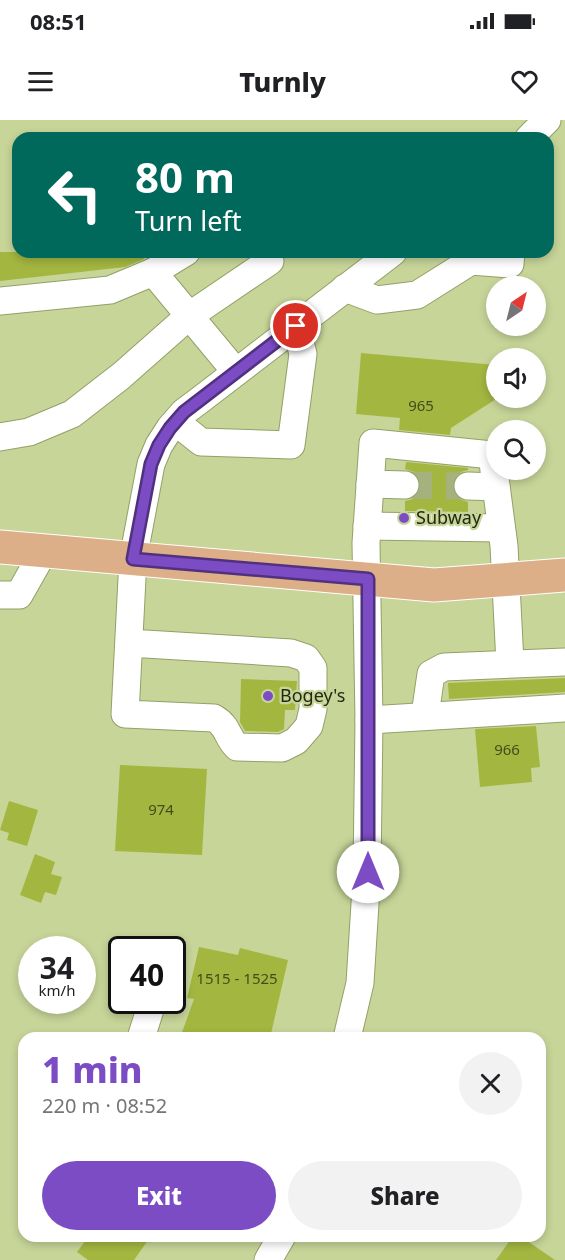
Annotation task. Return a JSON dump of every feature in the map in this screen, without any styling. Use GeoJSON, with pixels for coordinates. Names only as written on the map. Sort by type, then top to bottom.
{"type":"FeatureCollection","features":[{"type":"Feature","properties":{"kind":"main road"},"geometry":{"type":"LineString","coordinates":[[0,547],[434,585],[565,575]]}},
{"type":"Feature","properties":{"kind":"street"},"geometry":{"type":"LineString","coordinates":[[535,132],[547,120]]}},
{"type":"Feature","properties":{"kind":"street"},"geometry":{"type":"LineString","coordinates":[[0,301],[110,290],[153,272],[176,258]]}},
{"type":"Feature","properties":{"kind":"street"},"geometry":{"type":"LineString","coordinates":[[0,437],[29,432],[72,414],[121,376],[189,316],[270,261],[268,258]]}},
{"type":"Feature","properties":{"kind":"street"},"geometry":{"type":"LineString","coordinates":[[129,643],[291,653],[306,658],[313,668],[313,710],[309,726],[296,741],[282,748],[237,747],[223,723],[214,718],[125,714],[133,559],[151,464],[159,445],[184,412],[385,258]]}},
{"type":"Feature","properties":{"kind":"street"},"geometry":{"type":"LineString","coordinates":[[345,288],[377,300],[417,295],[471,261],[510,264],[510,258]]}},
{"type":"Feature","properties":{"kind":"street"},"geometry":{"type":"LineString","coordinates":[[153,272],[236,372]]}},
{"type":"Feature","properties":{"kind":"street"},"geometry":{"type":"LineString","coordinates":[[176,422],[201,442],[291,445],[303,354],[296,326]]}},
{"type":"Feature","properties":{"kind":"street"},"geometry":{"type":"LineString","coordinates":[[348,1032],[360,983],[368,872],[367,526],[373,443],[492,454],[506,579],[510,663]]}},
{"type":"Feature","properties":{"kind":"street"},"geometry":{"type":"LineString","coordinates":[[370,484],[405,485]]}},
{"type":"Feature","properties":{"kind":"street"},"geometry":{"type":"LineString","coordinates":[[468,486],[496,487]]}},
{"type":"Feature","properties":{"kind":"street"},"geometry":{"type":"LineString","coordinates":[[367,526],[500,528]]}},
{"type":"Feature","properties":{"kind":"street"},"geometry":{"type":"LineString","coordinates":[[0,595],[19,595],[44,551]]}},
{"type":"Feature","properties":{"kind":"street"},"geometry":{"type":"LineString","coordinates":[[425,715],[431,674],[444,667],[565,662]]}},
{"type":"Feature","properties":{"kind":"street"},"geometry":{"type":"LineString","coordinates":[[369,720],[565,708]]}},
{"type":"Feature","properties":{"kind":"street"},"geometry":{"type":"LineString","coordinates":[[143,1032],[149,1014]]}},
{"type":"Feature","properties":{"kind":"building"},"geometry":{"type":"Polygon","coordinates":[[[0,252],[12,252],[12,258],[144,258],[125,267],[0,281],[0,252]]]}},
{"type":"Feature","properties":{"kind":"building"},"geometry":{"type":"Polygon","coordinates":[[[361,353],[486,364],[486,405],[451,428],[450,435],[399,430],[400,418],[356,414],[361,353]]]}},
{"type":"Feature","properties":{"kind":"building"},"geometry":{"type":"Polygon","coordinates":[[[406,462],[468,468],[455,477],[452,486],[454,494],[459,499],[468,502],[468,512],[405,511],[405,501],[413,499],[418,494],[421,485],[414,472],[405,469],[406,462]]]}},
{"type":"Feature","properties":{"kind":"building"},"geometry":{"type":"Polygon","coordinates":[[[565,678],[565,692],[449,699],[448,683],[565,678]]]}},
{"type":"Feature","properties":{"kind":"building","name":"Bogey's"},"geometry":{"type":"Polygon","coordinates":[[[241,679],[297,681],[295,710],[285,710],[284,729],[278,732],[245,731],[240,722],[241,679]]]}},
{"type":"Feature","properties":{"kind":"building"},"geometry":{"type":"Polygon","coordinates":[[[536,726],[540,767],[531,768],[532,782],[480,787],[475,729],[536,726]]]}},
{"type":"Feature","properties":{"kind":"building"},"geometry":{"type":"Polygon","coordinates":[[[120,765],[207,769],[202,855],[115,851],[120,765]]]}},
{"type":"Feature","properties":{"kind":"building"},"geometry":{"type":"Polygon","coordinates":[[[9,801],[38,810],[27,846],[7,840],[9,833],[0,830],[9,801]]]}},
{"type":"Feature","properties":{"kind":"building"},"geometry":{"type":"Polygon","coordinates":[[[35,854],[55,862],[51,874],[62,877],[56,895],[45,892],[41,903],[20,895],[35,854]]]}},
{"type":"Feature","properties":{"kind":"building"},"geometry":{"type":"Polygon","coordinates":[[[199,947],[238,955],[240,948],[288,960],[271,1032],[182,1032],[194,999],[187,998],[199,947]]]}},
{"type":"Feature","properties":{"kind":"building"},"geometry":{"type":"Polygon","coordinates":[[[84,1242],[147,1242],[134,1260],[88,1260],[77,1252],[84,1242]]]}},
{"type":"Feature","properties":{"kind":"building"},"geometry":{"type":"Polygon","coordinates":[[[509,1242],[529,1242],[555,1260],[496,1260],[509,1242]]]}},
{"type":"Feature","properties":{"kind":"tunnel"},"geometry":{"type":"LineString","coordinates":[[405,485],[468,486]]}},
{"type":"Feature","properties":{"kind":"place","name":"Subway"},"geometry":{"type":"Point","coordinates":[404,518]}},
{"type":"Feature","properties":{"kind":"place","name":"Bogey's"},"geometry":{"type":"Point","coordinates":[268,696]}},
{"type":"Feature","properties":{"kind":"route"},"geometry":{"type":"LineString","coordinates":[[296,326],[184,412],[170,428],[151,464],[133,559],[368,579],[368,872]]}}]}
